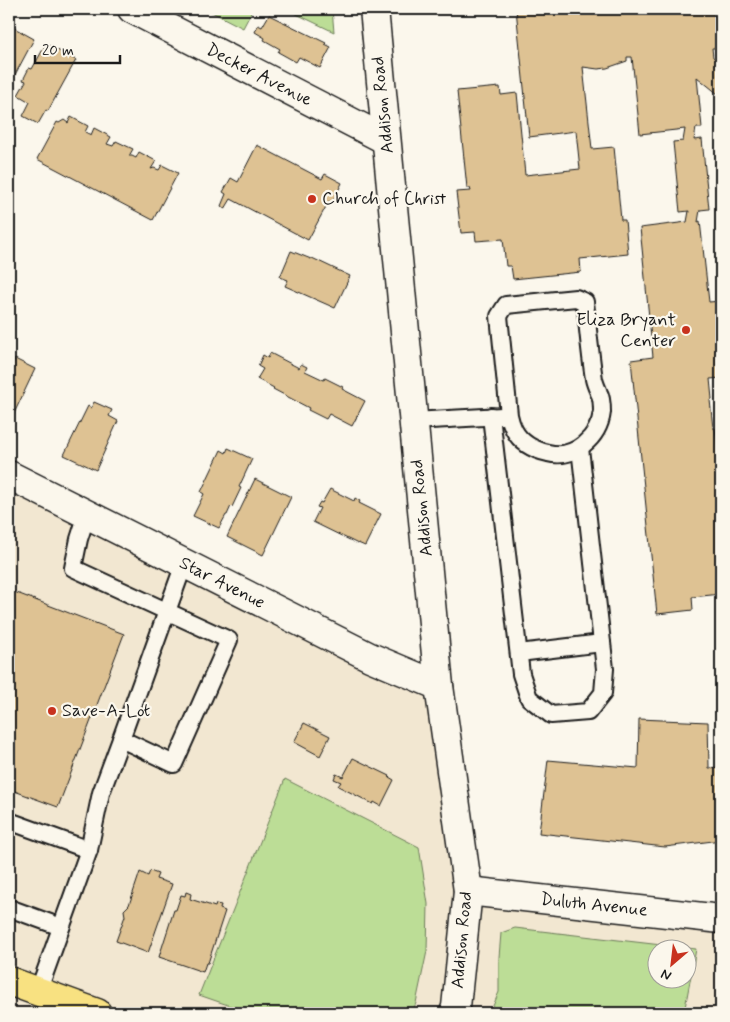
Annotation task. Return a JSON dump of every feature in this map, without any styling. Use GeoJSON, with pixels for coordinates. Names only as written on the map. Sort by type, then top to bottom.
{"type":"FeatureCollection","features":[{"type":"Feature","properties":{"kind":"main road"},"geometry":{"type":"LineString","coordinates":[[9,981],[97,1013]]}},
{"type":"Feature","properties":{"kind":"street","name":"Decker Avenue"},"geometry":{"type":"LineString","coordinates":[[132,9],[386,140]]}},
{"type":"Feature","properties":{"kind":"street","name":"Addison Road"},"geometry":{"type":"LineString","coordinates":[[374,9],[439,686],[468,891],[455,1010]]}},
{"type":"Feature","properties":{"kind":"street","name":"Star Avenue"},"geometry":{"type":"LineString","coordinates":[[9,475],[370,657],[439,686]]}},
{"type":"Feature","properties":{"kind":"street","name":"Duluth Avenue"},"geometry":{"type":"LineString","coordinates":[[468,891],[721,919]]}},
{"type":"Feature","properties":{"kind":"lane"},"geometry":{"type":"LineString","coordinates":[[576,298],[585,302],[594,382],[601,395],[602,410],[599,425],[591,438],[580,448],[566,453],[551,454],[536,450],[524,442],[514,430],[509,416],[499,316],[506,305],[576,298]]}},
{"type":"Feature","properties":{"kind":"lane"},"geometry":{"type":"LineString","coordinates":[[491,416],[521,674],[529,698],[551,714],[588,712],[603,693],[602,643],[580,448]]}},
{"type":"Feature","properties":{"kind":"lane"},"geometry":{"type":"LineString","coordinates":[[413,421],[509,416]]}},
{"type":"Feature","properties":{"kind":"lane"},"geometry":{"type":"LineString","coordinates":[[87,514],[73,568],[229,640],[174,764],[121,739]]}},
{"type":"Feature","properties":{"kind":"lane"},"geometry":{"type":"LineString","coordinates":[[38,992],[89,850],[101,793],[184,564]]}},
{"type":"Feature","properties":{"kind":"lane"},"geometry":{"type":"LineString","coordinates":[[519,653],[602,643]]}},
{"type":"Feature","properties":{"kind":"lane"},"geometry":{"type":"LineString","coordinates":[[9,821],[89,850]]}},
{"type":"Feature","properties":{"kind":"lane"},"geometry":{"type":"LineString","coordinates":[[9,908],[61,927]]}},
{"type":"Feature","properties":{"kind":"shaded area"},"geometry":{"type":"Polygon","coordinates":[[[9,475],[439,686],[468,891],[721,919],[721,1013],[9,1013],[9,475]]]}},
{"type":"Feature","properties":{"kind":"green space"},"geometry":{"type":"Polygon","coordinates":[[[206,9],[253,9],[243,28],[206,9]]]}},
{"type":"Feature","properties":{"kind":"green space"},"geometry":{"type":"Polygon","coordinates":[[[286,9],[332,9],[334,32],[286,9]]]}},
{"type":"Feature","properties":{"kind":"green space"},"geometry":{"type":"Polygon","coordinates":[[[285,779],[419,847],[428,904],[427,951],[416,1003],[412,1013],[251,1013],[199,995],[285,779]]]}},
{"type":"Feature","properties":{"kind":"green space"},"geometry":{"type":"Polygon","coordinates":[[[515,928],[648,943],[648,990],[688,990],[684,1013],[490,1013],[499,992],[501,933],[515,928]]]}},
{"type":"Feature","properties":{"kind":"building","name":"Eliza Bryant Center"},"geometry":{"type":"Polygon","coordinates":[[[516,9],[721,9],[721,48],[712,48],[713,57],[721,63],[721,90],[718,94],[697,77],[702,128],[696,128],[694,140],[702,139],[709,209],[700,210],[698,222],[700,221],[709,302],[721,301],[721,378],[710,379],[712,399],[710,400],[719,459],[717,459],[721,488],[721,594],[692,597],[693,610],[657,614],[631,360],[653,357],[640,228],[687,222],[689,211],[680,212],[673,142],[683,141],[685,129],[640,134],[632,57],[627,57],[627,61],[607,68],[583,67],[592,149],[614,147],[621,220],[625,220],[628,254],[580,259],[581,272],[513,279],[511,266],[506,266],[503,239],[476,241],[475,232],[461,233],[456,192],[471,191],[470,188],[467,188],[457,91],[500,87],[501,95],[517,93],[525,175],[580,169],[576,131],[529,137],[516,9]]]}},
{"type":"Feature","properties":{"kind":"building"},"geometry":{"type":"Polygon","coordinates":[[[269,15],[331,47],[320,68],[299,57],[296,62],[278,52],[280,49],[264,40],[265,38],[255,32],[258,25],[262,27],[269,15]]]}},
{"type":"Feature","properties":{"kind":"building"},"geometry":{"type":"Polygon","coordinates":[[[9,25],[34,39],[9,86],[9,25]]]}},
{"type":"Feature","properties":{"kind":"building"},"geometry":{"type":"Polygon","coordinates":[[[46,44],[76,60],[48,111],[46,110],[38,124],[23,116],[30,102],[18,95],[26,81],[23,80],[29,68],[32,69],[46,44]]]}},
{"type":"Feature","properties":{"kind":"building"},"geometry":{"type":"Polygon","coordinates":[[[71,117],[88,126],[85,132],[91,135],[94,128],[111,137],[107,144],[113,146],[116,141],[133,149],[129,156],[136,158],[139,152],[156,161],[151,169],[159,170],[162,165],[178,173],[153,220],[37,159],[57,122],[59,123],[64,120],[68,123],[71,117]]]}},
{"type":"Feature","properties":{"kind":"building"},"geometry":{"type":"Polygon","coordinates":[[[257,145],[322,179],[325,174],[342,183],[332,203],[329,201],[308,240],[231,199],[225,209],[221,206],[226,194],[223,192],[231,178],[238,182],[257,145]]]}},
{"type":"Feature","properties":{"kind":"building"},"geometry":{"type":"Polygon","coordinates":[[[291,251],[312,258],[350,276],[335,308],[285,286],[288,280],[280,277],[291,251]]]}},
{"type":"Feature","properties":{"kind":"building"},"geometry":{"type":"Polygon","coordinates":[[[270,353],[299,368],[301,364],[307,367],[305,371],[343,387],[342,389],[365,401],[352,426],[329,414],[326,419],[257,379],[263,369],[258,366],[263,355],[268,358],[270,353]]]}},
{"type":"Feature","properties":{"kind":"building"},"geometry":{"type":"Polygon","coordinates":[[[15,359],[35,369],[9,424],[9,371],[15,359]]]}},
{"type":"Feature","properties":{"kind":"building"},"geometry":{"type":"Polygon","coordinates":[[[94,402],[112,410],[109,416],[118,421],[96,470],[64,455],[88,406],[91,408],[94,402]]]}},
{"type":"Feature","properties":{"kind":"building"},"geometry":{"type":"Polygon","coordinates":[[[228,448],[252,459],[232,507],[219,528],[193,516],[204,494],[201,492],[221,450],[226,453],[228,448]]]}},
{"type":"Feature","properties":{"kind":"building"},"geometry":{"type":"Polygon","coordinates":[[[255,479],[291,497],[263,555],[227,537],[255,479]]]}},
{"type":"Feature","properties":{"kind":"building"},"geometry":{"type":"Polygon","coordinates":[[[330,489],[354,501],[355,498],[360,501],[359,503],[381,514],[365,546],[313,522],[320,508],[317,507],[320,502],[322,503],[330,489]]]}},
{"type":"Feature","properties":{"kind":"building","name":"Save-A-Lot"},"geometry":{"type":"Polygon","coordinates":[[[9,590],[124,634],[58,807],[9,789],[9,590]]]}},
{"type":"Feature","properties":{"kind":"building"},"geometry":{"type":"Polygon","coordinates":[[[639,719],[708,722],[709,768],[721,767],[721,840],[665,847],[539,833],[548,760],[638,768],[639,719]]]}},
{"type":"Feature","properties":{"kind":"building"},"geometry":{"type":"Polygon","coordinates":[[[304,723],[330,736],[320,756],[294,742],[304,723]]]}},
{"type":"Feature","properties":{"kind":"building"},"geometry":{"type":"Polygon","coordinates":[[[353,758],[390,776],[394,780],[381,806],[374,802],[373,804],[338,786],[341,782],[334,779],[336,774],[343,777],[353,758]]]}},
{"type":"Feature","properties":{"kind":"building"},"geometry":{"type":"Polygon","coordinates":[[[150,871],[158,874],[156,879],[172,884],[148,953],[116,941],[125,916],[124,910],[129,905],[140,872],[148,876],[150,871]]]}},
{"type":"Feature","properties":{"kind":"building"},"geometry":{"type":"Polygon","coordinates":[[[186,892],[191,894],[190,899],[215,907],[216,904],[221,905],[220,909],[225,911],[208,963],[206,963],[203,972],[159,957],[174,910],[176,910],[181,895],[185,896],[186,892]]]}},
{"type":"Feature","properties":{"kind":"place","name":"Church of Christ"},"geometry":{"type":"Point","coordinates":[312,199]}},
{"type":"Feature","properties":{"kind":"place","name":"Eliza Bryant Center"},"geometry":{"type":"Point","coordinates":[686,330]}},
{"type":"Feature","properties":{"kind":"place","name":"Save-A-Lot"},"geometry":{"type":"Point","coordinates":[52,711]}}]}
